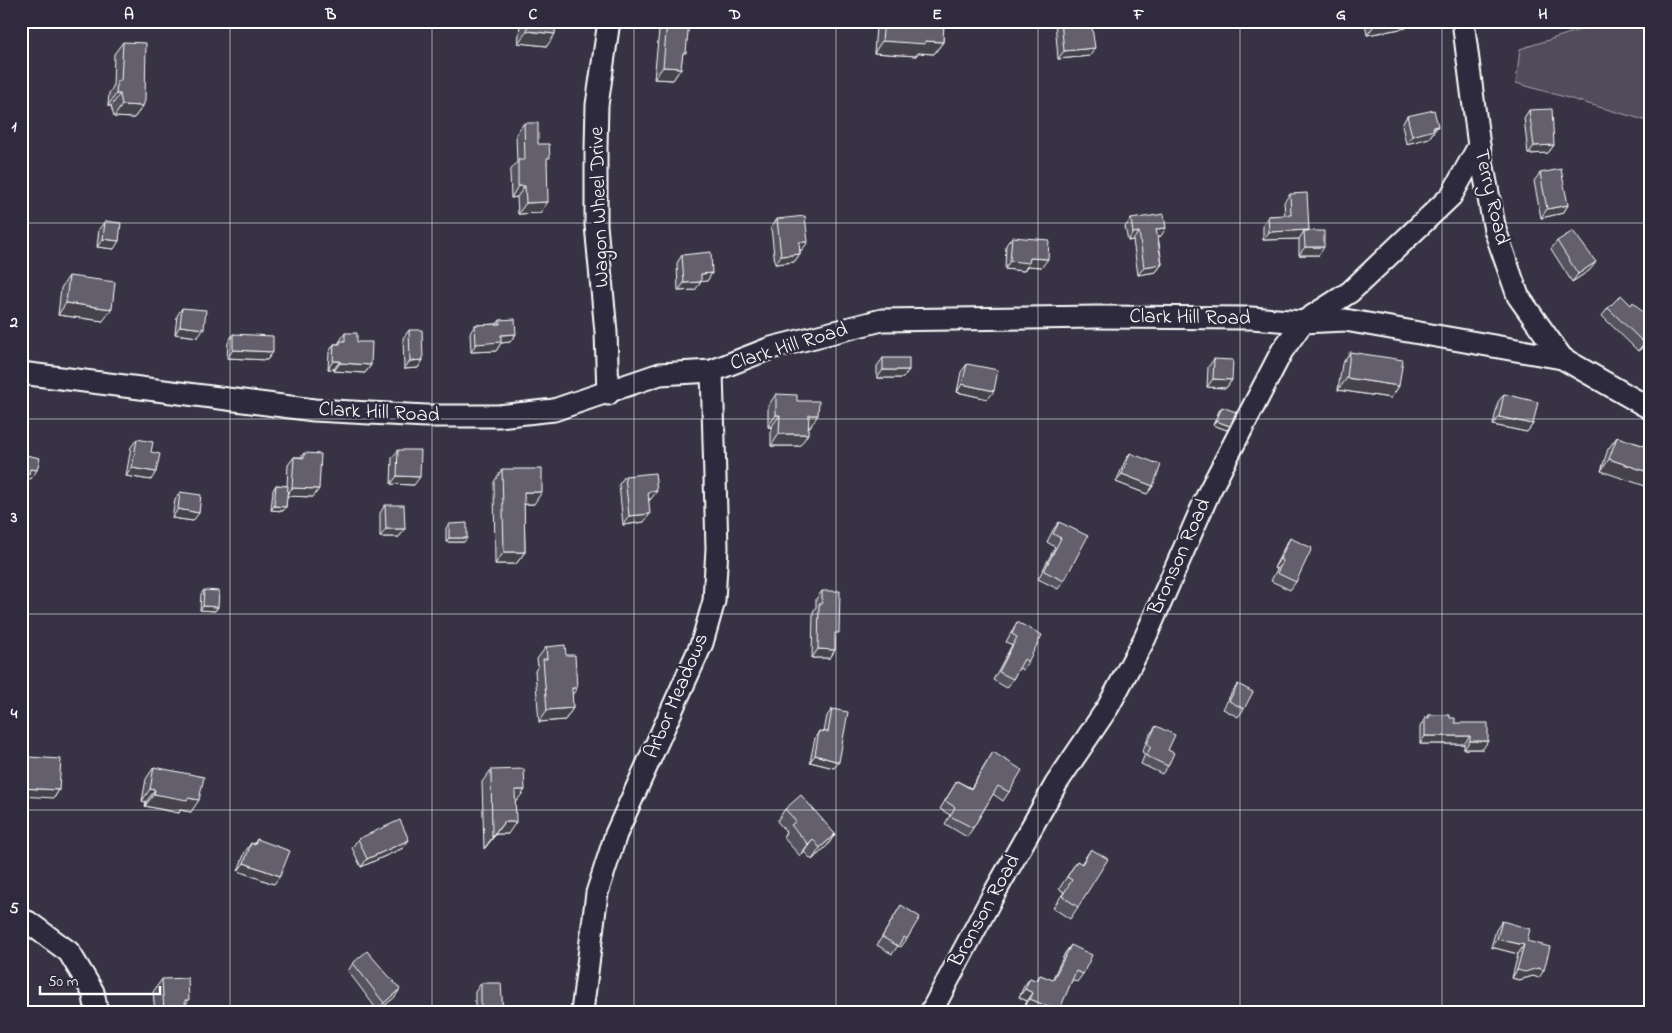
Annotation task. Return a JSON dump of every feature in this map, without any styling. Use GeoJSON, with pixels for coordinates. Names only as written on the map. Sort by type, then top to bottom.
{"type":"FeatureCollection","features":[{"type":"Feature","properties":{"kind":"street","name":"Wagon Wheel Drive"},"geometry":{"type":"LineString","coordinates":[[608,394],[606,332],[596,225],[596,148],[597,105],[609,21]]}},
{"type":"Feature","properties":{"kind":"street","name":"Terry Road"},"geometry":{"type":"LineString","coordinates":[[1463,21],[1479,146],[1495,230],[1518,296],[1562,358]]}},
{"type":"Feature","properties":{"kind":"street","name":"Bronson Road"},"geometry":{"type":"LineString","coordinates":[[931,1012],[990,901],[1056,784],[1108,707],[1145,638],[1209,492],[1282,351],[1303,322],[1350,292],[1451,196],[1479,146]]}},
{"type":"Feature","properties":{"kind":"street","name":"Clark Hill Road"},"geometry":{"type":"LineString","coordinates":[[21,373],[314,410],[426,416],[498,416],[554,410],[608,394],[660,374],[712,371],[771,348],[882,320],[1106,317],[1252,318],[1303,322],[1345,320],[1562,358]]}},
{"type":"Feature","properties":{"kind":"street"},"geometry":{"type":"LineString","coordinates":[[1562,358],[1651,409]]}},
{"type":"Feature","properties":{"kind":"street","name":"Arbor Meadows"},"geometry":{"type":"LineString","coordinates":[[582,1012],[597,893],[616,834],[702,643],[714,601],[717,548],[712,371]]}},
{"type":"Feature","properties":{"kind":"street"},"geometry":{"type":"LineString","coordinates":[[21,920],[28,922],[69,952],[93,992],[97,1012]]}},
{"type":"Feature","properties":{"kind":"shaded area"},"geometry":{"type":"Polygon","coordinates":[[[1608,21],[1651,21],[1651,122],[1516,83],[1520,49],[1608,21]]]}},
{"type":"Feature","properties":{"kind":"building"},"geometry":{"type":"Polygon","coordinates":[[[527,21],[556,21],[555,34],[527,31],[527,21]]]}},
{"type":"Feature","properties":{"kind":"building"},"geometry":{"type":"Polygon","coordinates":[[[667,21],[689,21],[686,53],[683,53],[681,68],[663,67],[667,21]]]}},
{"type":"Feature","properties":{"kind":"building"},"geometry":{"type":"Polygon","coordinates":[[[884,21],[944,21],[943,42],[925,41],[925,44],[882,41],[884,21]]]}},
{"type":"Feature","properties":{"kind":"building"},"geometry":{"type":"Polygon","coordinates":[[[1061,21],[1091,21],[1095,48],[1064,51],[1061,21]]]}},
{"type":"Feature","properties":{"kind":"building"},"geometry":{"type":"Polygon","coordinates":[[[123,42],[146,43],[145,101],[143,106],[122,105],[120,94],[116,94],[117,81],[121,81],[123,42]]]}},
{"type":"Feature","properties":{"kind":"building"},"geometry":{"type":"Polygon","coordinates":[[[1552,109],[1554,145],[1534,146],[1529,110],[1552,109]]]}},
{"type":"Feature","properties":{"kind":"building"},"geometry":{"type":"Polygon","coordinates":[[[1434,110],[1438,126],[1433,127],[1434,130],[1412,136],[1407,116],[1434,110]]]}},
{"type":"Feature","properties":{"kind":"building"},"geometry":{"type":"Polygon","coordinates":[[[524,123],[538,123],[538,144],[549,144],[550,158],[547,158],[548,202],[526,203],[525,186],[518,186],[518,160],[525,160],[524,123]]]}},
{"type":"Feature","properties":{"kind":"building"},"geometry":{"type":"Polygon","coordinates":[[[1561,169],[1568,205],[1547,209],[1540,173],[1561,169]]]}},
{"type":"Feature","properties":{"kind":"building"},"geometry":{"type":"Polygon","coordinates":[[[1307,193],[1309,230],[1269,232],[1268,216],[1291,215],[1290,194],[1307,193]]]}},
{"type":"Feature","properties":{"kind":"building"},"geometry":{"type":"Polygon","coordinates":[[[1164,214],[1166,228],[1156,229],[1162,264],[1144,267],[1139,232],[1133,233],[1131,219],[1164,214]]]}},
{"type":"Feature","properties":{"kind":"building"},"geometry":{"type":"Polygon","coordinates":[[[805,216],[808,242],[799,242],[800,254],[781,256],[777,219],[805,216]]]}},
{"type":"Feature","properties":{"kind":"building"},"geometry":{"type":"Polygon","coordinates":[[[105,221],[121,223],[119,241],[103,239],[105,221]]]}},
{"type":"Feature","properties":{"kind":"building"},"geometry":{"type":"Polygon","coordinates":[[[1304,231],[1324,231],[1324,247],[1305,247],[1304,231]]]}},
{"type":"Feature","properties":{"kind":"building"},"geometry":{"type":"Polygon","coordinates":[[[1573,231],[1596,262],[1578,274],[1557,241],[1573,231]]]}},
{"type":"Feature","properties":{"kind":"building"},"geometry":{"type":"Polygon","coordinates":[[[1012,237],[1049,240],[1048,259],[1030,258],[1029,263],[1010,261],[1012,237]]]}},
{"type":"Feature","properties":{"kind":"building"},"geometry":{"type":"Polygon","coordinates":[[[711,252],[712,273],[701,274],[701,282],[684,283],[682,255],[711,252]]]}},
{"type":"Feature","properties":{"kind":"building"},"geometry":{"type":"Polygon","coordinates":[[[69,276],[115,282],[112,309],[66,303],[69,276]]]}},
{"type":"Feature","properties":{"kind":"building"},"geometry":{"type":"Polygon","coordinates":[[[1621,295],[1631,305],[1633,302],[1651,321],[1651,337],[1644,343],[1608,308],[1621,295]]]}},
{"type":"Feature","properties":{"kind":"building"},"geometry":{"type":"Polygon","coordinates":[[[182,308],[206,310],[204,329],[180,326],[182,308]]]}},
{"type":"Feature","properties":{"kind":"building"},"geometry":{"type":"Polygon","coordinates":[[[515,319],[516,334],[501,335],[501,342],[476,344],[475,325],[500,324],[500,320],[515,319]]]}},
{"type":"Feature","properties":{"kind":"building"},"geometry":{"type":"Polygon","coordinates":[[[409,330],[422,330],[423,360],[410,361],[409,330]]]}},
{"type":"Feature","properties":{"kind":"building"},"geometry":{"type":"Polygon","coordinates":[[[345,333],[357,333],[357,342],[372,342],[371,365],[333,361],[334,344],[340,344],[340,341],[345,341],[345,333]]]}},
{"type":"Feature","properties":{"kind":"building"},"geometry":{"type":"Polygon","coordinates":[[[233,334],[273,336],[273,352],[233,350],[233,334]]]}},
{"type":"Feature","properties":{"kind":"building"},"geometry":{"type":"Polygon","coordinates":[[[1350,352],[1403,360],[1399,386],[1347,378],[1350,352]]]}},
{"type":"Feature","properties":{"kind":"building"},"geometry":{"type":"Polygon","coordinates":[[[883,358],[909,358],[909,370],[883,370],[883,358]]]}},
{"type":"Feature","properties":{"kind":"building"},"geometry":{"type":"Polygon","coordinates":[[[1214,359],[1233,360],[1232,380],[1213,379],[1214,359]]]}},
{"type":"Feature","properties":{"kind":"building"},"geometry":{"type":"Polygon","coordinates":[[[967,364],[998,370],[994,391],[962,384],[967,364]]]}},
{"type":"Feature","properties":{"kind":"building"},"geometry":{"type":"Polygon","coordinates":[[[776,394],[797,395],[797,401],[819,401],[818,415],[809,415],[808,434],[779,434],[780,415],[776,415],[776,394]]]}},
{"type":"Feature","properties":{"kind":"building"},"geometry":{"type":"Polygon","coordinates":[[[1504,394],[1538,402],[1533,424],[1499,417],[1504,394]]]}},
{"type":"Feature","properties":{"kind":"building"},"geometry":{"type":"Polygon","coordinates":[[[1222,407],[1236,412],[1230,426],[1216,421],[1222,407]]]}},
{"type":"Feature","properties":{"kind":"building"},"geometry":{"type":"Polygon","coordinates":[[[1617,437],[1651,448],[1651,473],[1609,459],[1617,437]]]}},
{"type":"Feature","properties":{"kind":"building"},"geometry":{"type":"Polygon","coordinates":[[[137,439],[153,442],[151,452],[160,454],[156,472],[132,468],[137,439]]]}},
{"type":"Feature","properties":{"kind":"building"},"geometry":{"type":"Polygon","coordinates":[[[398,450],[421,450],[420,477],[397,476],[398,450]]]}},
{"type":"Feature","properties":{"kind":"building"},"geometry":{"type":"Polygon","coordinates":[[[304,453],[321,454],[319,489],[292,488],[294,457],[304,458],[304,453]]]}},
{"type":"Feature","properties":{"kind":"building"},"geometry":{"type":"Polygon","coordinates":[[[1130,453],[1161,465],[1153,486],[1122,474],[1130,453]]]}},
{"type":"Feature","properties":{"kind":"building"},"geometry":{"type":"Polygon","coordinates":[[[21,454],[40,458],[37,470],[30,469],[29,474],[21,473],[21,454]]]}},
{"type":"Feature","properties":{"kind":"building"},"geometry":{"type":"Polygon","coordinates":[[[502,469],[542,469],[542,492],[524,492],[525,552],[504,552],[502,469]]]}},
{"type":"Feature","properties":{"kind":"building"},"geometry":{"type":"Polygon","coordinates":[[[655,473],[657,491],[648,492],[650,514],[629,516],[625,476],[655,473]]]}},
{"type":"Feature","properties":{"kind":"building"},"geometry":{"type":"Polygon","coordinates":[[[276,485],[288,486],[286,507],[274,506],[276,485]]]}},
{"type":"Feature","properties":{"kind":"building"},"geometry":{"type":"Polygon","coordinates":[[[180,492],[201,495],[199,513],[178,509],[180,492]]]}},
{"type":"Feature","properties":{"kind":"building"},"geometry":{"type":"Polygon","coordinates":[[[385,505],[404,505],[405,529],[386,529],[385,505]]]}},
{"type":"Feature","properties":{"kind":"building"},"geometry":{"type":"Polygon","coordinates":[[[1059,522],[1088,536],[1064,581],[1044,571],[1061,538],[1053,534],[1059,522]]]}},
{"type":"Feature","properties":{"kind":"building"},"geometry":{"type":"Polygon","coordinates":[[[467,523],[467,538],[449,538],[449,524],[467,523]]]}},
{"type":"Feature","properties":{"kind":"building"},"geometry":{"type":"Polygon","coordinates":[[[1290,538],[1312,548],[1296,582],[1277,573],[1283,561],[1280,559],[1290,538]]]}},
{"type":"Feature","properties":{"kind":"building"},"geometry":{"type":"Polygon","coordinates":[[[204,590],[219,591],[218,607],[203,606],[204,590]]]}},
{"type":"Feature","properties":{"kind":"building"},"geometry":{"type":"Polygon","coordinates":[[[822,591],[840,591],[839,633],[835,633],[835,650],[818,649],[819,604],[822,604],[822,591]]]}},
{"type":"Feature","properties":{"kind":"building"},"geometry":{"type":"Polygon","coordinates":[[[1017,622],[1042,635],[1028,662],[1024,659],[1013,679],[999,672],[1017,637],[1012,634],[1017,622]]]}},
{"type":"Feature","properties":{"kind":"building"},"geometry":{"type":"Polygon","coordinates":[[[565,645],[566,655],[575,655],[577,688],[572,688],[573,708],[547,710],[543,659],[547,659],[546,647],[565,645]]]}},
{"type":"Feature","properties":{"kind":"building"},"geometry":{"type":"Polygon","coordinates":[[[1238,684],[1253,692],[1244,709],[1229,701],[1238,684]]]}},
{"type":"Feature","properties":{"kind":"building"},"geometry":{"type":"Polygon","coordinates":[[[832,709],[848,712],[839,762],[815,755],[819,731],[828,732],[832,709]]]}},
{"type":"Feature","properties":{"kind":"building"},"geometry":{"type":"Polygon","coordinates":[[[1429,715],[1450,715],[1450,718],[1455,718],[1455,723],[1488,723],[1488,741],[1470,741],[1470,736],[1425,736],[1425,718],[1429,718],[1429,715]]]}},
{"type":"Feature","properties":{"kind":"building"},"geometry":{"type":"Polygon","coordinates":[[[1156,726],[1175,735],[1168,750],[1174,753],[1168,766],[1146,756],[1151,746],[1147,744],[1156,726]]]}},
{"type":"Feature","properties":{"kind":"building"},"geometry":{"type":"Polygon","coordinates":[[[993,752],[1022,770],[1009,792],[998,786],[973,828],[950,816],[955,807],[945,801],[957,781],[971,789],[993,752]]]}},
{"type":"Feature","properties":{"kind":"building"},"geometry":{"type":"Polygon","coordinates":[[[28,757],[61,759],[59,790],[21,788],[21,767],[27,768],[28,757]]]}},
{"type":"Feature","properties":{"kind":"building"},"geometry":{"type":"Polygon","coordinates":[[[154,767],[204,777],[199,800],[188,798],[187,800],[154,794],[155,790],[150,789],[154,767]]]}},
{"type":"Feature","properties":{"kind":"building"},"geometry":{"type":"Polygon","coordinates":[[[524,769],[525,790],[515,790],[516,822],[504,822],[492,837],[491,770],[524,769]]]}},
{"type":"Feature","properties":{"kind":"building"},"geometry":{"type":"Polygon","coordinates":[[[801,795],[835,834],[820,848],[813,839],[808,844],[791,825],[796,821],[785,809],[801,795]]]}},
{"type":"Feature","properties":{"kind":"building"},"geometry":{"type":"Polygon","coordinates":[[[400,820],[409,840],[367,859],[358,839],[400,820]]]}},
{"type":"Feature","properties":{"kind":"building"},"geometry":{"type":"Polygon","coordinates":[[[257,839],[290,851],[280,876],[244,863],[251,843],[255,845],[257,839]]]}},
{"type":"Feature","properties":{"kind":"building"},"geometry":{"type":"Polygon","coordinates":[[[1091,849],[1108,859],[1078,907],[1062,896],[1072,880],[1067,877],[1077,861],[1082,864],[1091,849]]]}},
{"type":"Feature","properties":{"kind":"building"},"geometry":{"type":"Polygon","coordinates":[[[901,905],[920,917],[907,939],[904,937],[898,946],[882,937],[901,905]]]}},
{"type":"Feature","properties":{"kind":"building"},"geometry":{"type":"Polygon","coordinates":[[[1502,921],[1530,929],[1527,941],[1550,947],[1544,970],[1538,968],[1525,972],[1517,970],[1524,945],[1497,939],[1502,921]]]}},
{"type":"Feature","properties":{"kind":"building"},"geometry":{"type":"Polygon","coordinates":[[[1071,945],[1092,955],[1083,974],[1076,971],[1059,1011],[1030,999],[1033,993],[1025,989],[1030,978],[1037,981],[1040,975],[1053,980],[1071,945]]]}},
{"type":"Feature","properties":{"kind":"building"},"geometry":{"type":"Polygon","coordinates":[[[367,951],[400,989],[384,1003],[353,963],[367,951]]]}},
{"type":"Feature","properties":{"kind":"building"},"geometry":{"type":"Polygon","coordinates":[[[188,978],[189,1000],[185,1000],[186,1012],[164,1012],[162,979],[188,978]]]}},
{"type":"Feature","properties":{"kind":"building"},"geometry":{"type":"Polygon","coordinates":[[[481,983],[501,983],[503,1012],[481,1012],[481,983]]]}}]}
